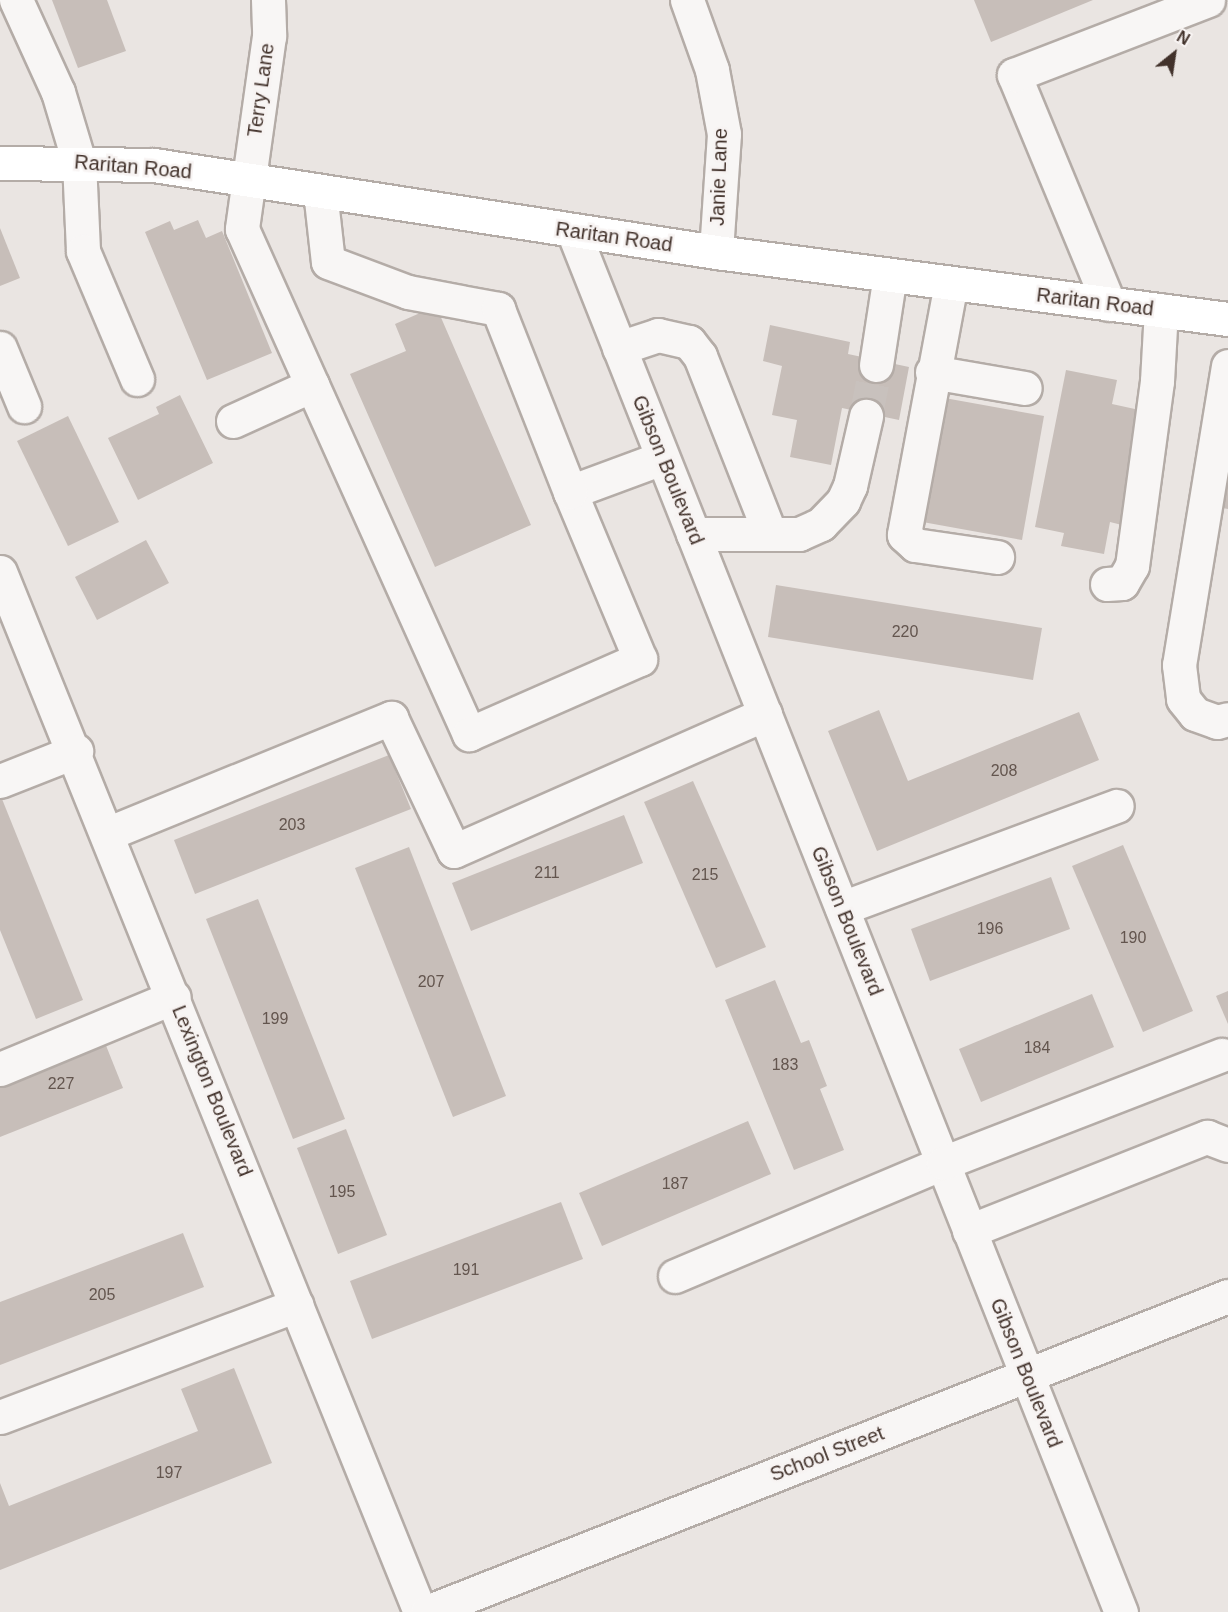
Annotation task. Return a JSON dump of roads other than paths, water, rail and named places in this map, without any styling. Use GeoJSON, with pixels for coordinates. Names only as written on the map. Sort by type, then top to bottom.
{"type":"FeatureCollection","features":[{"type":"Feature","properties":{"kind":"main road","name":"Raritan Road"},"geometry":{"type":"LineString","coordinates":[[0,163],[79,162],[154,165],[716,252],[1228,319]]}},
{"type":"Feature","properties":{"kind":"street"},"geometry":{"type":"LineString","coordinates":[[16,0],[58,92],[79,162],[83,251],[137,379]]}},
{"type":"Feature","properties":{"kind":"street","name":"Terry Lane"},"geometry":{"type":"LineString","coordinates":[[268,0],[269,36],[242,229],[469,734],[640,659],[570,492]]}},
{"type":"Feature","properties":{"kind":"street","name":"Janie Lane"},"geometry":{"type":"LineString","coordinates":[[687,0],[712,70],[724,134],[716,252]]}},
{"type":"Feature","properties":{"kind":"street"},"geometry":{"type":"LineString","coordinates":[[1110,304],[1014,75],[1208,0]]}},
{"type":"Feature","properties":{"kind":"street"},"geometry":{"type":"LineString","coordinates":[[320,191],[328,262],[408,292],[498,309],[570,492],[663,458]]}},
{"type":"Feature","properties":{"kind":"street","name":"Gibson Boulevard"},"geometry":{"type":"LineString","coordinates":[[573,231],[1121,1612]]}},
{"type":"Feature","properties":{"kind":"street"},"geometry":{"type":"LineString","coordinates":[[876,366],[890,275]]}},
{"type":"Feature","properties":{"kind":"street"},"geometry":{"type":"LineString","coordinates":[[951,283],[932,372],[904,535],[915,544],[997,557]]}},
{"type":"Feature","properties":{"kind":"street"},"geometry":{"type":"LineString","coordinates":[[1107,584],[1122,583],[1132,566],[1157,381],[1161,310]]}},
{"type":"Feature","properties":{"kind":"street"},"geometry":{"type":"LineString","coordinates":[[619,348],[658,334],[689,342],[700,356],[770,534]]}},
{"type":"Feature","properties":{"kind":"street"},"geometry":{"type":"LineString","coordinates":[[0,348],[24,406]]}},
{"type":"Feature","properties":{"kind":"street"},"geometry":{"type":"LineString","coordinates":[[1228,366],[1179,665],[1183,699],[1195,714],[1217,722],[1228,720]]}},
{"type":"Feature","properties":{"kind":"street"},"geometry":{"type":"LineString","coordinates":[[932,372],[1024,388]]}},
{"type":"Feature","properties":{"kind":"street"},"geometry":{"type":"LineString","coordinates":[[233,421],[312,385]]}},
{"type":"Feature","properties":{"kind":"street"},"geometry":{"type":"LineString","coordinates":[[693,534],[799,534],[821,524],[843,501],[866,416]]}},
{"type":"Feature","properties":{"kind":"street","name":"Lexington Boulevard"},"geometry":{"type":"LineString","coordinates":[[0,572],[76,751],[420,1612]]}},
{"type":"Feature","properties":{"kind":"street"},"geometry":{"type":"LineString","coordinates":[[109,833],[391,718],[454,851],[765,714]]}},
{"type":"Feature","properties":{"kind":"street"},"geometry":{"type":"LineString","coordinates":[[0,781],[76,751]]}},
{"type":"Feature","properties":{"kind":"street"},"geometry":{"type":"LineString","coordinates":[[842,908],[1117,806]]}},
{"type":"Feature","properties":{"kind":"street"},"geometry":{"type":"LineString","coordinates":[[0,1069],[174,997]]}},
{"type":"Feature","properties":{"kind":"street"},"geometry":{"type":"LineString","coordinates":[[675,1276],[943,1163],[1222,1055]]}},
{"type":"Feature","properties":{"kind":"street"},"geometry":{"type":"LineString","coordinates":[[969,1231],[1207,1137],[1228,1145]]}},
{"type":"Feature","properties":{"kind":"street","name":"School Street"},"geometry":{"type":"LineString","coordinates":[[427,1612],[1228,1296]]}},
{"type":"Feature","properties":{"kind":"street"},"geometry":{"type":"LineString","coordinates":[[0,1417],[297,1305]]}},
{"type":"Feature","properties":{"kind":"tunnel"},"geometry":{"type":"LineString","coordinates":[[866,416],[876,365]]}}]}
